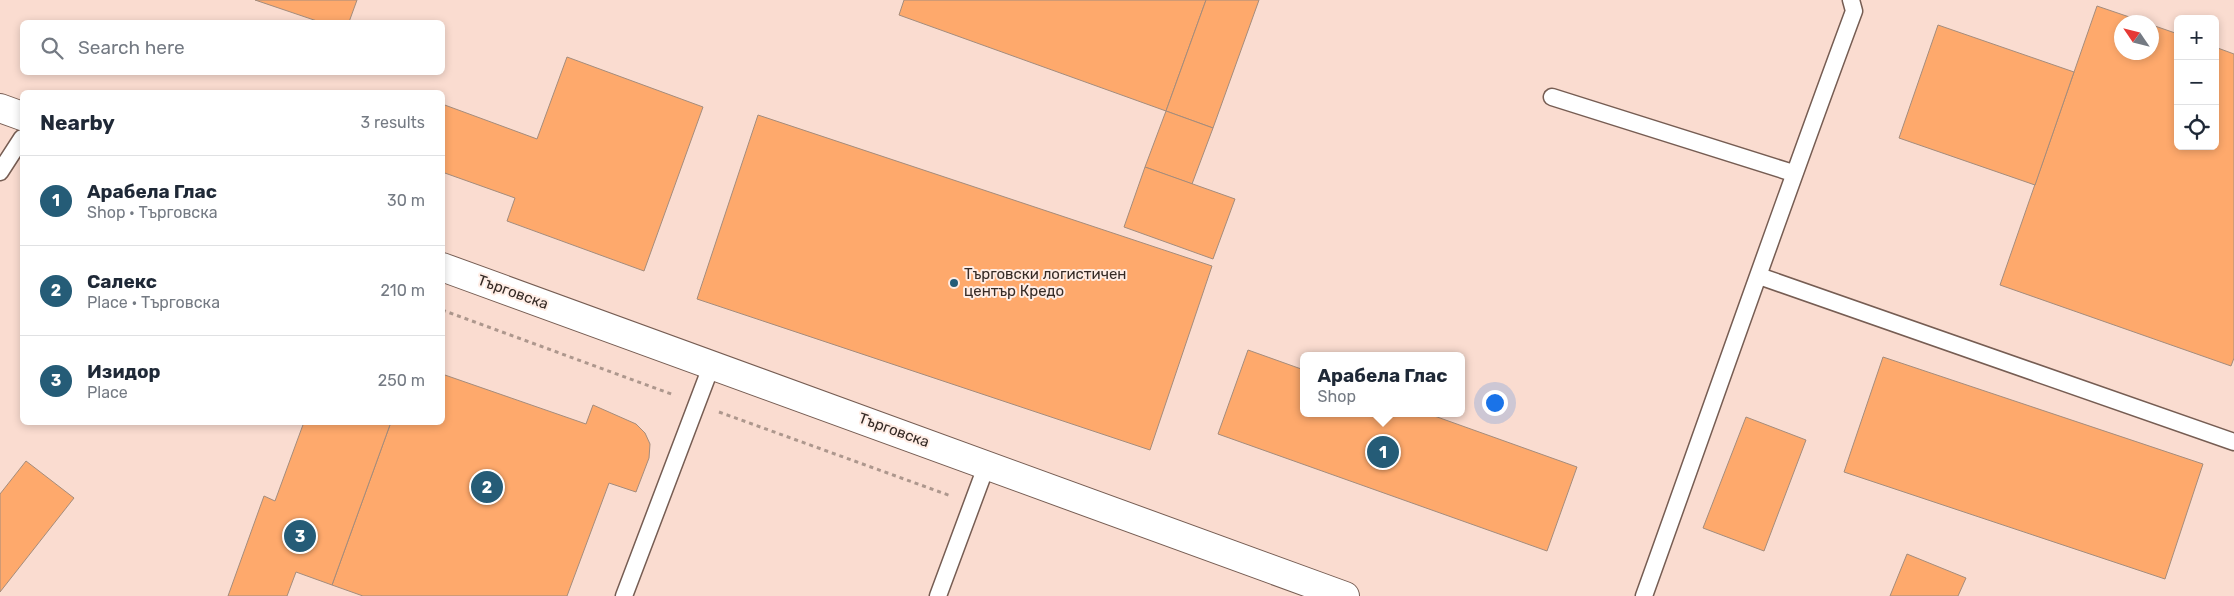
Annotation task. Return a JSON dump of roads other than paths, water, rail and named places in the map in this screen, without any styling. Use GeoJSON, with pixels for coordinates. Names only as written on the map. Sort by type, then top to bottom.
{"type":"FeatureCollection","features":[{"type":"Feature","properties":{"kind":"street"},"geometry":{"type":"LineString","coordinates":[[0,108],[20,115]]}},
{"type":"Feature","properties":{"kind":"street","name":"Търговска"},"geometry":{"type":"LineString","coordinates":[[445,268],[988,464],[1345,596]]}},
{"type":"Feature","properties":{"kind":"lane"},"geometry":{"type":"LineString","coordinates":[[1644,596],[1759,276],[1793,173],[1854,10],[1851,0]]}},
{"type":"Feature","properties":{"kind":"lane"},"geometry":{"type":"LineString","coordinates":[[1552,97],[1793,173]]}},
{"type":"Feature","properties":{"kind":"lane"},"geometry":{"type":"LineString","coordinates":[[0,172],[20,141]]}},
{"type":"Feature","properties":{"kind":"lane"},"geometry":{"type":"LineString","coordinates":[[1759,276],[2234,442]]}},
{"type":"Feature","properties":{"kind":"lane"},"geometry":{"type":"LineString","coordinates":[[624,596],[712,364]]}},
{"type":"Feature","properties":{"kind":"lane"},"geometry":{"type":"LineString","coordinates":[[938,596],[988,464]]}},
{"type":"Feature","properties":{"kind":"place","name":"Търговски логистичен център Кредо"},"geometry":{"type":"Point","coordinates":[954,283]}},
{"type":"Feature","properties":{"kind":"place","name":"Арабела Глас"},"geometry":{"type":"Point","coordinates":[1383,452]}},
{"type":"Feature","properties":{"kind":"place","name":"Салекс"},"geometry":{"type":"Point","coordinates":[487,487]}},
{"type":"Feature","properties":{"kind":"place","name":"Изидор"},"geometry":{"type":"Point","coordinates":[300,536]}}]}
